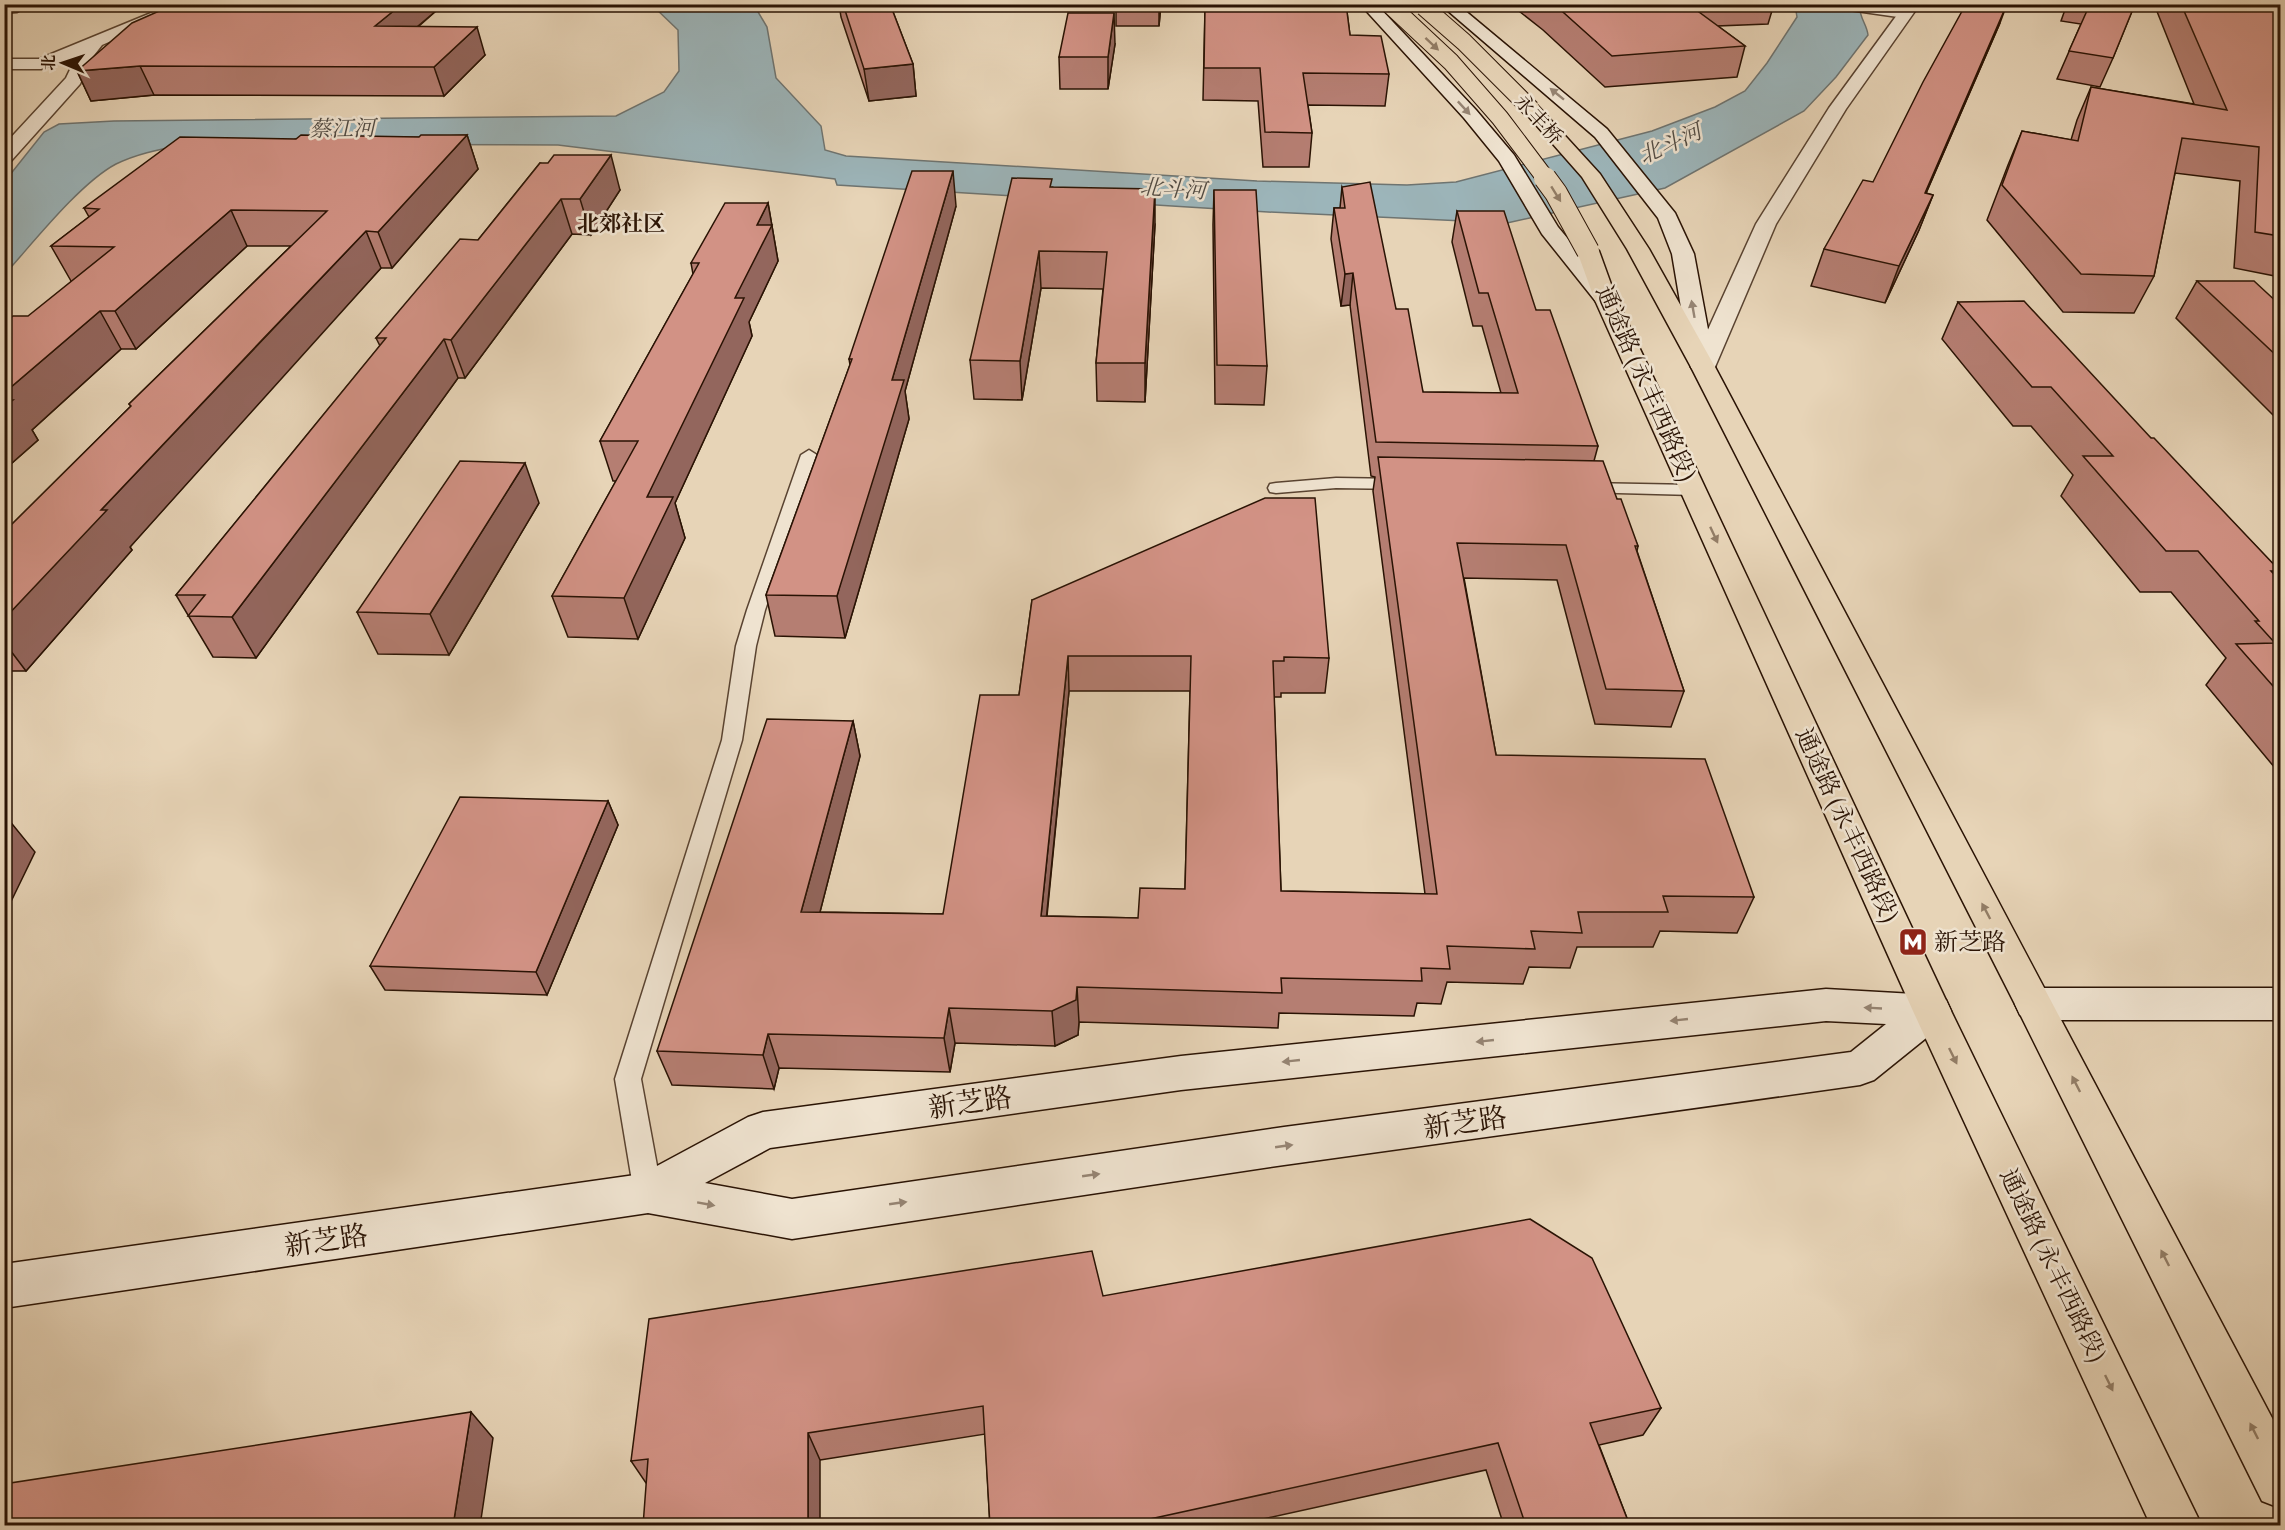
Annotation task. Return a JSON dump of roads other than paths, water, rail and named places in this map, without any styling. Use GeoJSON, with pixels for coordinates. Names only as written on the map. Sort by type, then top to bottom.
{"type":"FeatureCollection","features":[{"type":"Feature","properties":{"kind":"main road"},"geometry":{"type":"LineString","coordinates":[[4,8],[12,9],[24,4]]}},
{"type":"Feature","properties":{"kind":"main road"},"geometry":{"type":"LineString","coordinates":[[4,64],[41,64],[188,4]]}},
{"type":"Feature","properties":{"kind":"main road"},"geometry":{"type":"LineString","coordinates":[[1366,4],[1470,114],[1507,159],[1549,230],[1605,298]]}},
{"type":"Feature","properties":{"kind":"main road","name":"永丰桥"},"geometry":{"type":"LineString","coordinates":[[1389,4],[1451,62],[1500,118],[1556,193],[1588,251]]}},
{"type":"Feature","properties":{"kind":"main road","name":"永丰桥"},"geometry":{"type":"LineString","coordinates":[[1422,4],[1531,109],[1590,174],[1638,249]]}},
{"type":"Feature","properties":{"kind":"main road"},"geometry":{"type":"LineString","coordinates":[[1447,4],[1601,133],[1668,217],[1683,254],[1703,367]]}},
{"type":"Feature","properties":{"kind":"main road"},"geometry":{"type":"LineString","coordinates":[[1842,4],[1863,8],[1909,9]]}},
{"type":"Feature","properties":{"kind":"main road"},"geometry":{"type":"LineString","coordinates":[[1703,367],[1766,224],[1838,108],[1909,9]]}},
{"type":"Feature","properties":{"kind":"main road"},"geometry":{"type":"LineString","coordinates":[[4,157],[74,80],[83,58],[98,39]]}},
{"type":"Feature","properties":{"kind":"main road","name":"通途路 (永丰西路段)"},"geometry":{"type":"LineString","coordinates":[[1638,249],[1703,367],[2280,1484]]}},
{"type":"Feature","properties":{"kind":"main road","name":"通途路 (永丰西路段)"},"geometry":{"type":"LineString","coordinates":[[1588,251],[1605,298],[1932,1011],[2177,1526]]}},
{"type":"Feature","properties":{"kind":"main road"},"geometry":{"type":"LineString","coordinates":[[2034,1004],[2280,1004]]}},
{"type":"Feature","properties":{"kind":"main road","name":"新芝路"},"geometry":{"type":"LineString","coordinates":[[648,1193],[763,1130],[1181,1073],[1826,1005],[1932,1011]]}},
{"type":"Feature","properties":{"kind":"main road","name":"新芝路"},"geometry":{"type":"LineString","coordinates":[[4,1286],[648,1193],[792,1219],[1272,1148],[1860,1068],[1932,1011]]}},
{"type":"Feature","properties":{"kind":"lane"},"geometry":{"type":"LineString","coordinates":[[648,1193],[628,1079],[732,740],[746,646],[756,610],[809,455]]}},
{"type":"Feature","properties":{"kind":"lane"},"geometry":{"type":"LineString","coordinates":[[1276,488],[1336,483],[1419,484]]}},
{"type":"Feature","properties":{"kind":"lane"},"geometry":{"type":"LineString","coordinates":[[1574,488],[1694,490]]}},
{"type":"Feature","properties":{"kind":"water"},"geometry":{"type":"Polygon","coordinates":[[[652,5],[754,5],[767,27],[776,78],[821,126],[825,150],[846,156],[1257,181],[1407,185],[1456,182],[1652,131],[1715,107],[1745,91],[1767,63],[1797,17],[1795,5],[1860,5],[1860,13],[1868,35],[1836,77],[1804,111],[1665,188],[1507,223],[1268,212],[837,185],[835,179],[558,145],[187,144],[133,157],[102,173],[57,214],[5,274],[5,181],[44,132],[59,124],[114,121],[616,116],[664,92],[679,71],[678,30],[652,5]]]}},
{"type":"Feature","properties":{"kind":"place","name":"新芝路"},"geometry":{"type":"Point","coordinates":[1913,942]}},
{"type":"Feature","properties":{"kind":"district","name":"北郊社区"},"geometry":{"type":"Point","coordinates":[621,223]}},
{"type":"Feature","properties":{"kind":"water label","name":"蔡江河"},"geometry":{"type":"Point","coordinates":[342,128]}},
{"type":"Feature","properties":{"kind":"water label","name":"北斗河"},"geometry":{"type":"Point","coordinates":[1670,143]}},
{"type":"Feature","properties":{"kind":"water label","name":"北斗河"},"geometry":{"type":"Point","coordinates":[1173,188]}}]}
